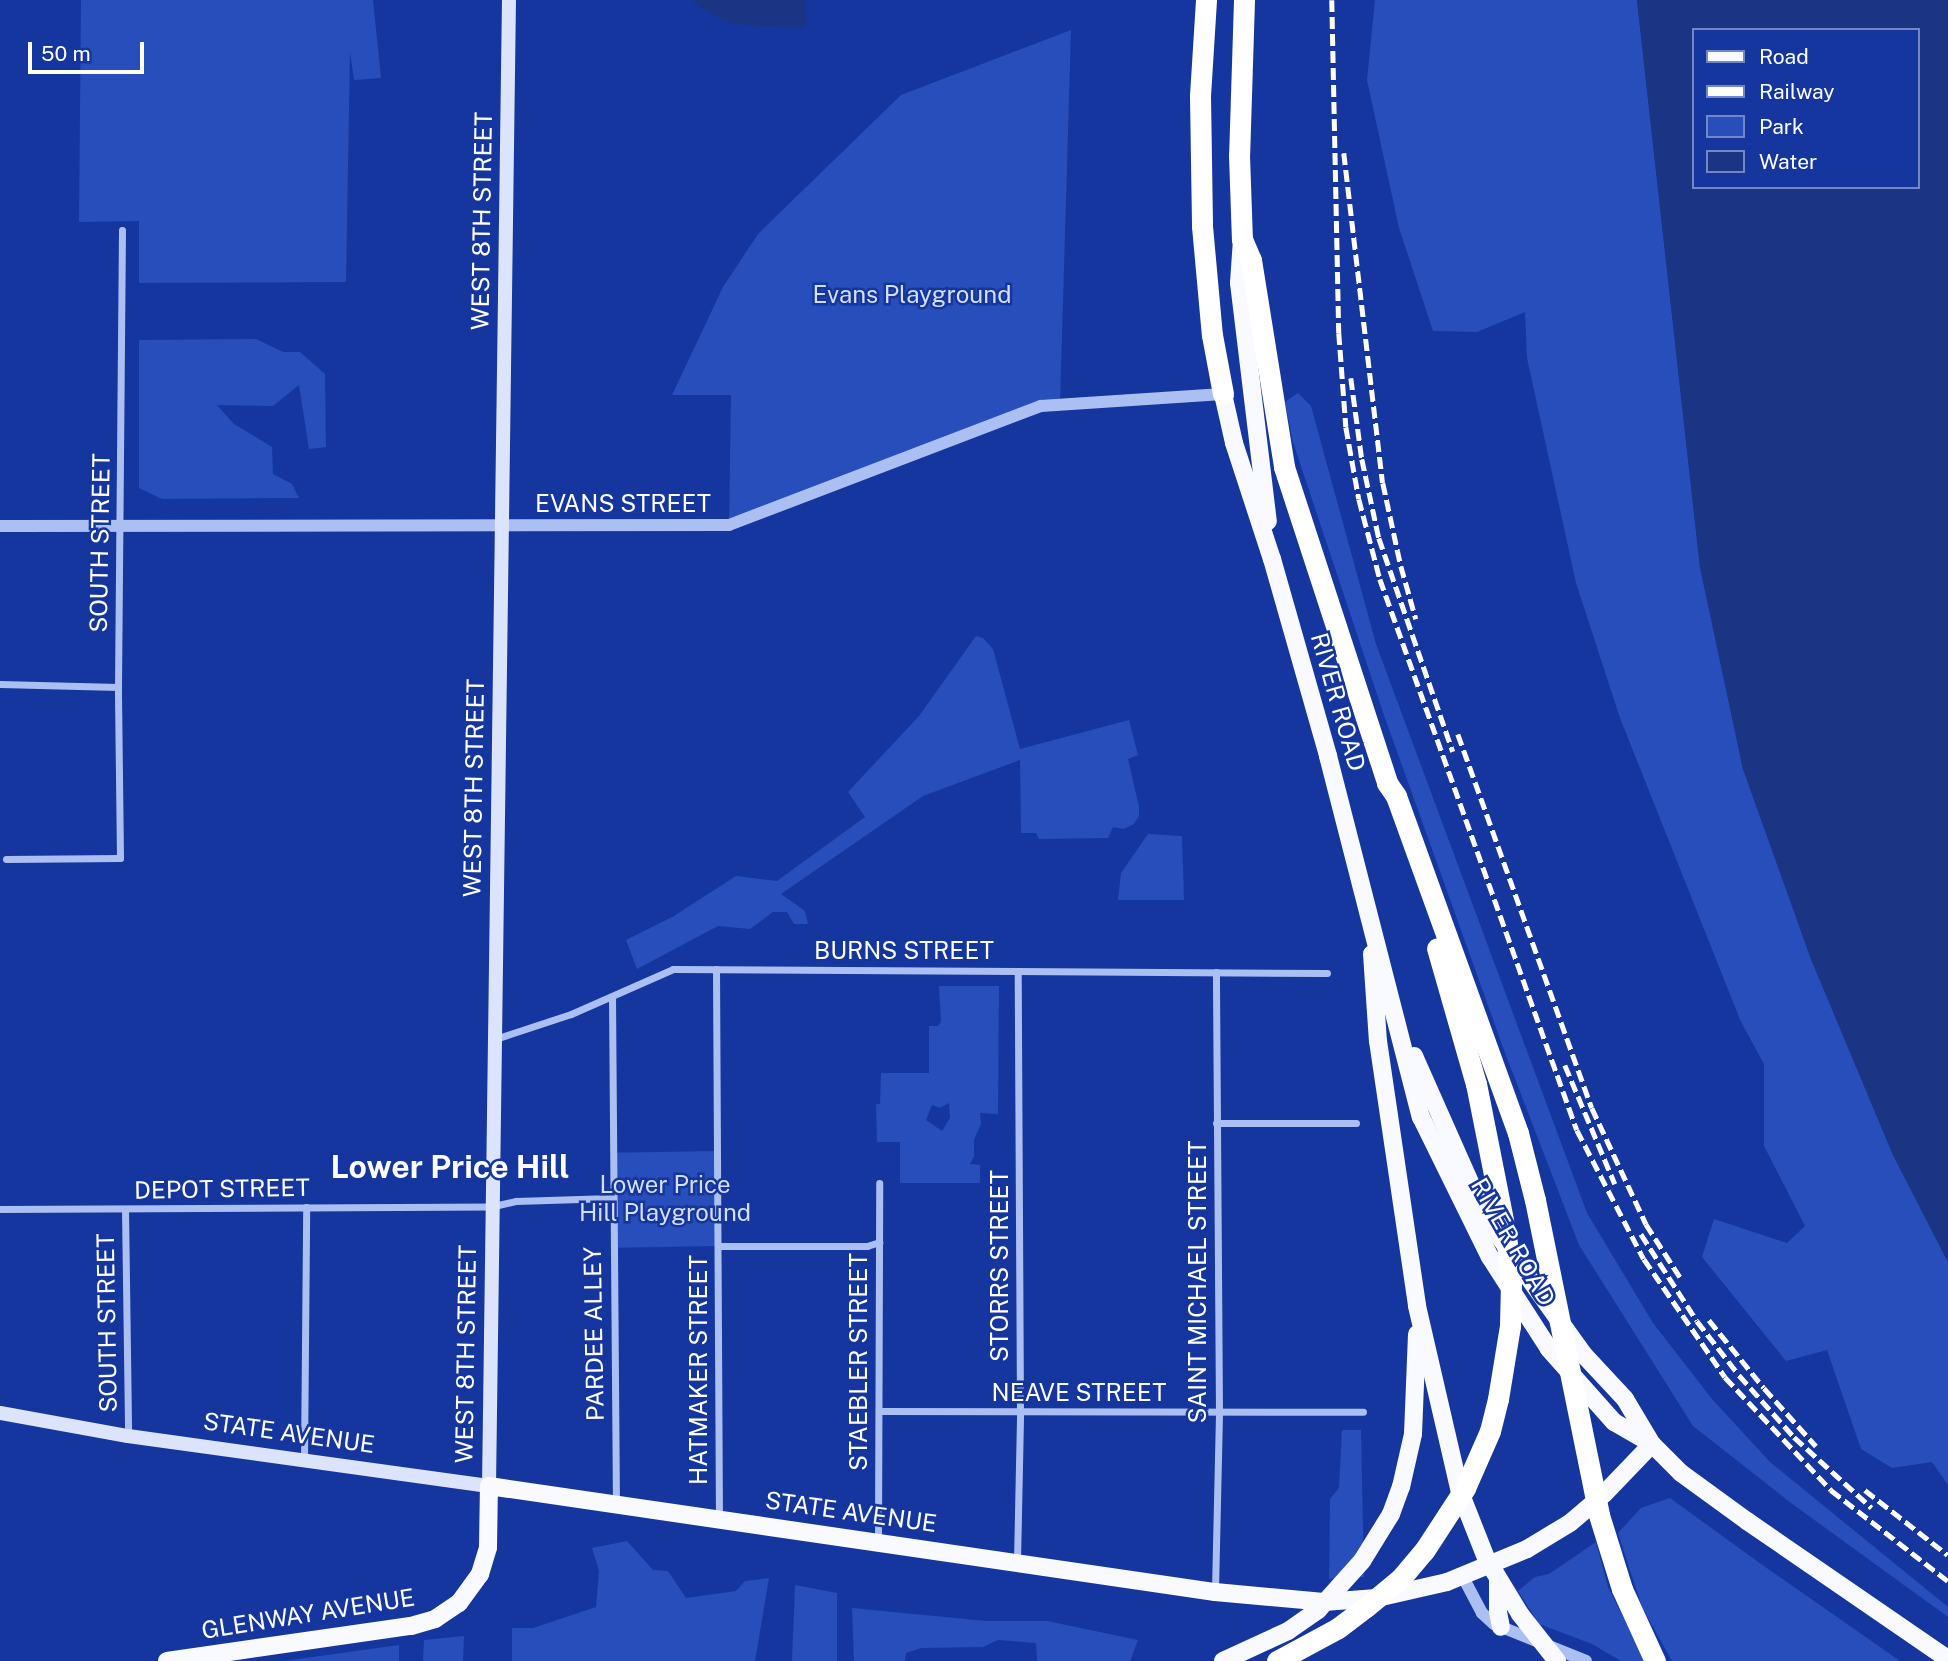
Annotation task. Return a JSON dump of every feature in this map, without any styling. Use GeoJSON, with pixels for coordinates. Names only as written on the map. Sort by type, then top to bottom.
{"type":"FeatureCollection","features":[{"type":"Feature","properties":{"kind":"highway"},"geometry":{"type":"LineString","coordinates":[[1206,0],[1199,161],[1212,335],[1223,394]]}},
{"type":"Feature","properties":{"kind":"highway"},"geometry":{"type":"LineString","coordinates":[[1244,0],[1238,155],[1242,239],[1251,260],[1247,282],[1283,467],[1387,783],[1393,820],[1439,954],[1476,1084],[1500,1202],[1511,1283],[1506,1362],[1490,1431],[1465,1488],[1416,1560],[1366,1607],[1298,1651],[1277,1661]]}},
{"type":"Feature","properties":{"kind":"highway"},"geometry":{"type":"LineString","coordinates":[[1387,783],[1396,796],[1518,1133],[1535,1200],[1596,1503],[1611,1560],[1622,1589],[1656,1661]]}},
{"type":"Feature","properties":{"kind":"main road","name":"WEST 8TH STREET"},"geometry":{"type":"LineString","coordinates":[[480,1574],[488,1547],[509,0]]}},
{"type":"Feature","properties":{"kind":"main road","name":"RIVER ROAD"},"geometry":{"type":"LineString","coordinates":[[1247,282],[1272,559]]}},
{"type":"Feature","properties":{"kind":"main road","name":"RIVER ROAD"},"geometry":{"type":"LineString","coordinates":[[1223,394],[1234,443],[1272,559],[1398,1021],[1421,1117],[1490,1256],[1549,1349],[1614,1422],[1652,1444],[1681,1473],[1747,1521],[1948,1659]]}},
{"type":"Feature","properties":{"kind":"main road"},"geometry":{"type":"LineString","coordinates":[[1369,915],[1378,1041],[1417,1306],[1460,1492],[1473,1531],[1520,1614],[1557,1661]]}},
{"type":"Feature","properties":{"kind":"main road"},"geometry":{"type":"LineString","coordinates":[[1223,1661],[1289,1632],[1311,1616],[1362,1561],[1391,1514],[1401,1487],[1413,1434],[1417,1306]]}},
{"type":"Feature","properties":{"kind":"main road","name":"STATE AVENUE"},"geometry":{"type":"LineString","coordinates":[[0,1413],[128,1436],[616,1503],[1215,1592],[1324,1602],[1377,1598],[1463,1577],[1498,1562],[1570,1522],[1604,1494],[1652,1444]]}},
{"type":"Feature","properties":{"kind":"main road"},"geometry":{"type":"LineString","coordinates":[[1498,1562],[1498,1612],[1501,1627]]}},
{"type":"Feature","properties":{"kind":"main road","name":"GLENWAY AVENUE"},"geometry":{"type":"LineString","coordinates":[[167,1661],[411,1626],[435,1619],[459,1603],[480,1574]]}},
{"type":"Feature","properties":{"kind":"street","name":"SOUTH STREET"},"geometry":{"type":"LineString","coordinates":[[6,859],[120,858],[118,687],[122,229]]}},
{"type":"Feature","properties":{"kind":"street","name":"EVANS STREET"},"geometry":{"type":"LineString","coordinates":[[0,526],[729,525],[1041,407],[1223,394]]}},
{"type":"Feature","properties":{"kind":"street"},"geometry":{"type":"LineString","coordinates":[[0,684],[118,687]]}},
{"type":"Feature","properties":{"kind":"street","name":"BURNS STREET"},"geometry":{"type":"LineString","coordinates":[[495,1039],[612,997],[673,969],[1328,973]]}},
{"type":"Feature","properties":{"kind":"street","name":"HATMAKER STREET"},"geometry":{"type":"LineString","coordinates":[[716,969],[719,1518]]}},
{"type":"Feature","properties":{"kind":"street","name":"STORRS STREET"},"geometry":{"type":"LineString","coordinates":[[1017,1561],[1020,1412],[1018,971]]}},
{"type":"Feature","properties":{"kind":"street","name":"SAINT MICHAEL STREET"},"geometry":{"type":"LineString","coordinates":[[1215,1592],[1219,1412],[1216,972]]}},
{"type":"Feature","properties":{"kind":"street","name":"PARDEE ALLEY"},"geometry":{"type":"LineString","coordinates":[[612,997],[616,1503]]}},
{"type":"Feature","properties":{"kind":"street"},"geometry":{"type":"LineString","coordinates":[[1216,1123],[1356,1123]]}},
{"type":"Feature","properties":{"kind":"street","name":"STAEBLER STREET"},"geometry":{"type":"LineString","coordinates":[[877,1541],[879,1183]]}},
{"type":"Feature","properties":{"kind":"street","name":"DEPOT STREET"},"geometry":{"type":"LineString","coordinates":[[0,1209],[494,1206],[516,1201],[612,1198]]}},
{"type":"Feature","properties":{"kind":"street"},"geometry":{"type":"LineString","coordinates":[[304,1460],[306,1207]]}},
{"type":"Feature","properties":{"kind":"street","name":"SOUTH STREET"},"geometry":{"type":"LineString","coordinates":[[125,1209],[128,1436]]}},
{"type":"Feature","properties":{"kind":"street"},"geometry":{"type":"LineString","coordinates":[[718,1246],[867,1246],[879,1242]]}},
{"type":"Feature","properties":{"kind":"street","name":"NEAVE STREET"},"geometry":{"type":"LineString","coordinates":[[879,1411],[1363,1412]]}},
{"type":"Feature","properties":{"kind":"street"},"geometry":{"type":"LineString","coordinates":[[1463,1577],[1482,1613],[1501,1627],[1586,1661]]}},
{"type":"Feature","properties":{"kind":"green space"},"geometry":{"type":"Polygon","coordinates":[[[81,0],[373,0],[381,78],[354,80],[350,52],[346,282],[139,283],[139,221],[79,222],[81,0]]]}},
{"type":"Feature","properties":{"kind":"green space"},"geometry":{"type":"Polygon","coordinates":[[[1375,0],[1637,0],[1700,567],[1743,769],[1811,959],[1893,1155],[1948,1262],[1948,1485],[1932,1462],[1892,1468],[1861,1449],[1827,1350],[1786,1361],[1702,1257],[1714,1219],[1787,1243],[1805,1226],[1764,1146],[1764,1064],[1741,1022],[1620,718],[1576,583],[1527,358],[1525,312],[1477,332],[1433,331],[1399,228],[1367,80],[1375,0]]]}},
{"type":"Feature","properties":{"kind":"green space","name":"Evans Playground"},"geometry":{"type":"Polygon","coordinates":[[[1071,30],[1060,404],[729,525],[731,395],[672,395],[723,287],[758,234],[901,95],[1071,30]]]}},
{"type":"Feature","properties":{"kind":"green space"},"geometry":{"type":"Polygon","coordinates":[[[256,339],[283,352],[300,352],[325,374],[326,447],[309,449],[299,385],[273,406],[217,405],[234,424],[272,447],[273,474],[292,484],[299,498],[162,499],[139,488],[139,340],[256,339]]]}},
{"type":"Feature","properties":{"kind":"green space"},"geometry":{"type":"Polygon","coordinates":[[[1298,393],[1311,406],[1376,644],[1587,1213],[1653,1323],[1712,1399],[1770,1462],[1948,1607],[1948,1617],[1791,1503],[1693,1426],[1579,1245],[1504,1050],[1385,718],[1293,442],[1285,402],[1298,393]]]}},
{"type":"Feature","properties":{"kind":"green space"},"geometry":{"type":"Polygon","coordinates":[[[976,636],[983,638],[993,649],[1020,749],[1129,720],[1138,755],[1128,759],[1139,807],[1139,816],[1134,824],[1124,829],[1113,827],[1108,838],[1039,839],[1036,833],[1021,833],[1020,760],[923,796],[781,894],[805,911],[808,924],[794,924],[787,912],[773,912],[750,929],[718,926],[637,969],[626,940],[674,916],[736,876],[777,881],[865,817],[848,792],[919,716],[976,636]]]}},
{"type":"Feature","properties":{"kind":"green space"},"geometry":{"type":"Polygon","coordinates":[[[1148,834],[1182,836],[1184,900],[1118,900],[1121,873],[1148,834]]]}},
{"type":"Feature","properties":{"kind":"green space"},"geometry":{"type":"Polygon","coordinates":[[[939,986],[999,986],[998,1114],[980,1113],[981,1124],[974,1140],[974,1156],[970,1164],[980,1165],[980,1183],[900,1183],[900,1142],[877,1142],[876,1104],[880,1104],[881,1073],[929,1073],[929,1026],[938,1026],[941,1022],[939,986]],[[949,1103],[940,1108],[932,1105],[926,1120],[942,1131],[950,1118],[949,1103]]]}},
{"type":"Feature","properties":{"kind":"green space","name":"Lower Price Hill Playground"},"geometry":{"type":"Polygon","coordinates":[[[717,1151],[719,1246],[615,1248],[613,1153],[717,1151]]]}},
{"type":"Feature","properties":{"kind":"green space"},"geometry":{"type":"Polygon","coordinates":[[[1342,1430],[1361,1430],[1364,1577],[1329,1579],[1330,1499],[1339,1488],[1342,1430]]]}},
{"type":"Feature","properties":{"kind":"green space"},"geometry":{"type":"Polygon","coordinates":[[[1670,1498],[1900,1661],[1672,1661],[1642,1607],[1618,1533],[1641,1508],[1670,1498]]]}},
{"type":"Feature","properties":{"kind":"green space"},"geometry":{"type":"Polygon","coordinates":[[[627,1541],[653,1570],[668,1571],[686,1598],[736,1591],[745,1581],[769,1578],[755,1661],[512,1661],[512,1628],[533,1628],[596,1607],[599,1571],[592,1548],[627,1541]]]}},
{"type":"Feature","properties":{"kind":"green space"},"geometry":{"type":"Polygon","coordinates":[[[1596,1542],[1608,1587],[1646,1661],[1621,1661],[1592,1644],[1539,1624],[1518,1591],[1535,1577],[1549,1574],[1596,1542]]]}},
{"type":"Feature","properties":{"kind":"green space"},"geometry":{"type":"Polygon","coordinates":[[[795,1585],[837,1593],[837,1661],[792,1661],[795,1585]]]}},
{"type":"Feature","properties":{"kind":"green space"},"geometry":{"type":"Polygon","coordinates":[[[852,1608],[986,1621],[1047,1621],[1138,1640],[1130,1661],[1037,1661],[1036,1643],[998,1640],[983,1647],[921,1648],[906,1653],[905,1661],[854,1661],[852,1608]]]}},
{"type":"Feature","properties":{"kind":"green space"},"geometry":{"type":"Polygon","coordinates":[[[464,1636],[463,1661],[423,1661],[424,1640],[464,1636]]]}},
{"type":"Feature","properties":{"kind":"green space"},"geometry":{"type":"Polygon","coordinates":[[[399,1645],[399,1661],[284,1661],[399,1645]]]}},
{"type":"Feature","properties":{"kind":"water"},"geometry":{"type":"Polygon","coordinates":[[[692,0],[806,0],[806,28],[733,24],[708,13],[692,0]]]}},
{"type":"Feature","properties":{"kind":"water"},"geometry":{"type":"Polygon","coordinates":[[[1637,0],[1948,0],[1948,1262],[1893,1155],[1811,959],[1743,769],[1700,567],[1637,0]]]}},
{"type":"Feature","properties":{"kind":"railway"},"geometry":{"type":"LineString","coordinates":[[1332,0],[1339,333],[1346,427],[1359,499],[1380,579],[1577,1130],[1644,1259],[1725,1377],[1831,1490],[1948,1581]]}},
{"type":"Feature","properties":{"kind":"railway"},"geometry":{"type":"LineString","coordinates":[[1344,153],[1383,483],[1416,619]]}},
{"type":"Feature","properties":{"kind":"railway"},"geometry":{"type":"LineString","coordinates":[[1351,378],[1362,459],[1379,538],[1453,752]]}},
{"type":"Feature","properties":{"kind":"railway"},"geometry":{"type":"LineString","coordinates":[[1458,734],[1592,1108],[1646,1224],[1680,1277]]}},
{"type":"Feature","properties":{"kind":"railway"},"geometry":{"type":"LineString","coordinates":[[1565,1065],[1615,1184]]}},
{"type":"Feature","properties":{"kind":"railway"},"geometry":{"type":"LineString","coordinates":[[1641,1234],[1697,1321],[1739,1375],[1794,1437],[1872,1508]]}},
{"type":"Feature","properties":{"kind":"railway"},"geometry":{"type":"LineString","coordinates":[[1709,1320],[1816,1446]]}},
{"type":"Feature","properties":{"kind":"railway"},"geometry":{"type":"LineString","coordinates":[[1865,1490],[1948,1555]]}},
{"type":"Feature","properties":{"kind":"district","name":"Lower Price Hill"},"geometry":{"type":"Point","coordinates":[450,1167]}}]}
